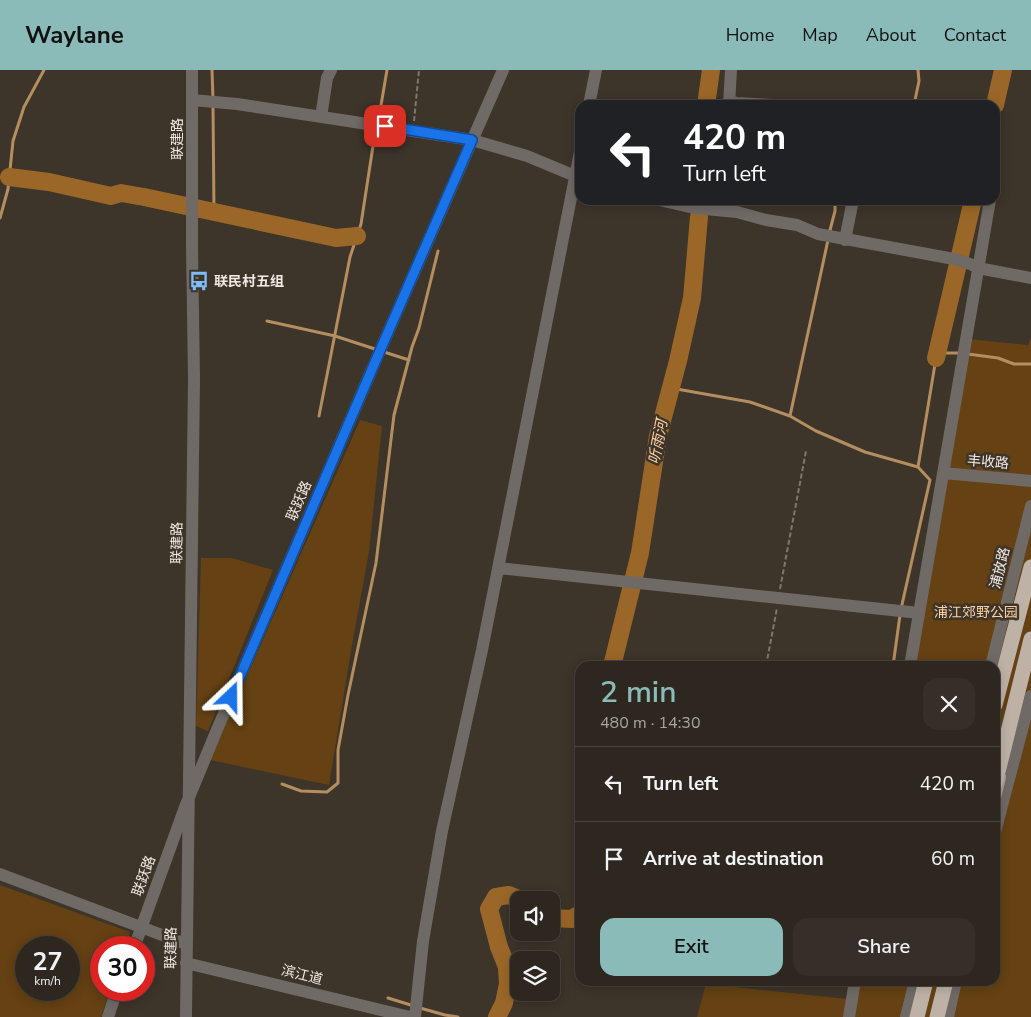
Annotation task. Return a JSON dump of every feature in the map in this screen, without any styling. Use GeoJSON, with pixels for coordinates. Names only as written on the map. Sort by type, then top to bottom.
{"type":"FeatureCollection","features":[{"type":"Feature","properties":{"kind":"highway"},"geometry":{"type":"LineString","coordinates":[[1000,686],[1031,567]]}},
{"type":"Feature","properties":{"kind":"highway"},"geometry":{"type":"LineString","coordinates":[[1000,764],[1031,639]]}},
{"type":"Feature","properties":{"kind":"highway"},"geometry":{"type":"LineString","coordinates":[[916,1017],[924,986]]}},
{"type":"Feature","properties":{"kind":"highway"},"geometry":{"type":"LineString","coordinates":[[937,1017],[945,986]]}},
{"type":"Feature","properties":{"kind":"main road","name":"浦放路"},"geometry":{"type":"LineString","coordinates":[[1000,675],[1031,556]]}},
{"type":"Feature","properties":{"kind":"main road"},"geometry":{"type":"LineString","coordinates":[[1000,778],[1031,652]]}},
{"type":"Feature","properties":{"kind":"main road"},"geometry":{"type":"LineString","coordinates":[[941,1017],[949,986]]}},
{"type":"Feature","properties":{"kind":"street","name":"联建路"},"geometry":{"type":"LineString","coordinates":[[186,1017],[194,379],[192,70]]}},
{"type":"Feature","properties":{"kind":"street"},"geometry":{"type":"LineString","coordinates":[[321,117],[327,78],[331,70]]}},
{"type":"Feature","properties":{"kind":"street","name":"联跃路"},"geometry":{"type":"LineString","coordinates":[[138,936],[189,796],[378,355],[503,70]]}},
{"type":"Feature","properties":{"kind":"street"},"geometry":{"type":"LineString","coordinates":[[590,100],[596,70]]}},
{"type":"Feature","properties":{"kind":"street"},"geometry":{"type":"LineString","coordinates":[[729,100],[731,70]]}},
{"type":"Feature","properties":{"kind":"street"},"geometry":{"type":"LineString","coordinates":[[192,100],[237,104],[472,140],[527,156],[575,176]]}},
{"type":"Feature","properties":{"kind":"street"},"geometry":{"type":"LineString","coordinates":[[415,1017],[423,940],[442,831],[482,650],[575,192]]}},
{"type":"Feature","properties":{"kind":"street"},"geometry":{"type":"LineString","coordinates":[[681,205],[694,208],[722,206],[766,220],[797,225],[818,234],[954,259],[974,266],[1031,278]]}},
{"type":"Feature","properties":{"kind":"street"},"geometry":{"type":"LineString","coordinates":[[845,240],[852,205]]}},
{"type":"Feature","properties":{"kind":"street"},"geometry":{"type":"LineString","coordinates":[[911,661],[966,338],[974,266],[989,205]]}},
{"type":"Feature","properties":{"kind":"street","name":"丰收路"},"geometry":{"type":"LineString","coordinates":[[943,473],[1031,480]]}},
{"type":"Feature","properties":{"kind":"street","name":"浦放路"},"geometry":{"type":"LineString","coordinates":[[992,661],[1031,506]]}},
{"type":"Feature","properties":{"kind":"street"},"geometry":{"type":"LineString","coordinates":[[498,568],[919,613]]}},
{"type":"Feature","properties":{"kind":"street"},"geometry":{"type":"LineString","coordinates":[[1000,815],[1028,722],[1031,696]]}},
{"type":"Feature","properties":{"kind":"street"},"geometry":{"type":"LineString","coordinates":[[0,874],[186,944]]}},
{"type":"Feature","properties":{"kind":"street","name":"滨江道"},"geometry":{"type":"LineString","coordinates":[[186,963],[410,1017]]}},
{"type":"Feature","properties":{"kind":"street"},"geometry":{"type":"LineString","coordinates":[[849,1017],[854,986]]}},
{"type":"Feature","properties":{"kind":"street"},"geometry":{"type":"LineString","coordinates":[[906,1017],[914,986]]}},
{"type":"Feature","properties":{"kind":"street"},"geometry":{"type":"LineString","coordinates":[[948,1017],[955,986]]}},
{"type":"Feature","properties":{"kind":"street"},"geometry":{"type":"LineString","coordinates":[[108,1017],[113,1001]]}},
{"type":"Feature","properties":{"kind":"street"},"geometry":{"type":"LineString","coordinates":[[352,1017],[355,1004]]}},
{"type":"Feature","properties":{"kind":"path"},"geometry":{"type":"LineString","coordinates":[[414,130],[419,70]]}},
{"type":"Feature","properties":{"kind":"path"},"geometry":{"type":"LineString","coordinates":[[767,661],[806,451]]}},
{"type":"Feature","properties":{"kind":"green space","name":"浦江郊野公园"},"geometry":{"type":"Polygon","coordinates":[[[1031,338],[1031,1017],[697,1017],[705,986],[725,986],[848,999],[851,986],[1000,986],[1000,661],[912,661],[969,339],[1028,345],[1031,338]]]}},
{"type":"Feature","properties":{"kind":"green space"},"geometry":{"type":"Polygon","coordinates":[[[360,420],[382,426],[369,552],[329,785],[210,760],[360,420]]]}},
{"type":"Feature","properties":{"kind":"green space"},"geometry":{"type":"Polygon","coordinates":[[[201,558],[232,558],[273,570],[208,731],[196,726],[201,558]]]}},
{"type":"Feature","properties":{"kind":"green space"},"geometry":{"type":"Polygon","coordinates":[[[0,885],[130,932],[129,936],[90,936],[90,1001],[106,1001],[101,1017],[0,1017],[0,885]]]}},
{"type":"Feature","properties":{"kind":"waterway"},"geometry":{"type":"LineString","coordinates":[[0,218],[8,189],[13,141],[24,107],[44,70]]}},
{"type":"Feature","properties":{"kind":"waterway"},"geometry":{"type":"LineString","coordinates":[[212,70],[213,99]]}},
{"type":"Feature","properties":{"kind":"waterway"},"geometry":{"type":"LineString","coordinates":[[379,117],[387,70]]}},
{"type":"Feature","properties":{"kind":"waterway","name":"听雨河"},"geometry":{"type":"LineString","coordinates":[[707,100],[711,70]]}},
{"type":"Feature","properties":{"kind":"waterway"},"geometry":{"type":"LineString","coordinates":[[915,100],[919,81],[918,70]]}},
{"type":"Feature","properties":{"kind":"waterway"},"geometry":{"type":"LineString","coordinates":[[996,100],[1003,70]]}},
{"type":"Feature","properties":{"kind":"waterway"},"geometry":{"type":"LineString","coordinates":[[213,106],[214,212]]}},
{"type":"Feature","properties":{"kind":"waterway"},"geometry":{"type":"LineString","coordinates":[[319,416],[350,257],[361,224],[375,133]]}},
{"type":"Feature","properties":{"kind":"waterway"},"geometry":{"type":"LineString","coordinates":[[9,177],[49,182],[111,196],[121,193],[144,197],[336,238],[357,236]]}},
{"type":"Feature","properties":{"kind":"waterway"},"geometry":{"type":"LineString","coordinates":[[829,234],[835,205]]}},
{"type":"Feature","properties":{"kind":"waterway"},"geometry":{"type":"LineString","coordinates":[[936,358],[972,205]]}},
{"type":"Feature","properties":{"kind":"waterway","name":"听雨河"},"geometry":{"type":"LineString","coordinates":[[613,661],[640,553],[658,436],[692,298],[699,217]]}},
{"type":"Feature","properties":{"kind":"waterway"},"geometry":{"type":"LineString","coordinates":[[790,416],[828,240]]}},
{"type":"Feature","properties":{"kind":"waterway"},"geometry":{"type":"LineString","coordinates":[[282,784],[301,791],[327,792],[338,783],[338,750],[376,563],[394,415],[419,328],[438,251]]}},
{"type":"Feature","properties":{"kind":"waterway"},"geometry":{"type":"LineString","coordinates":[[267,321],[335,336],[378,350]]}},
{"type":"Feature","properties":{"kind":"waterway"},"geometry":{"type":"LineString","coordinates":[[384,352],[409,360]]}},
{"type":"Feature","properties":{"kind":"waterway"},"geometry":{"type":"LineString","coordinates":[[671,388],[750,402],[790,416],[816,431],[865,452],[918,467],[936,358],[942,353],[962,353]]}},
{"type":"Feature","properties":{"kind":"waterway"},"geometry":{"type":"LineString","coordinates":[[968,354],[998,358],[1014,364],[1031,364]]}},
{"type":"Feature","properties":{"kind":"waterway"},"geometry":{"type":"LineString","coordinates":[[901,609],[930,480],[918,467]]}},
{"type":"Feature","properties":{"kind":"waterway"},"geometry":{"type":"LineString","coordinates":[[894,661],[900,615]]}},
{"type":"Feature","properties":{"kind":"waterway","name":"听雨河"},"geometry":{"type":"LineString","coordinates":[[497,1017],[504,1003],[508,984],[507,967],[499,947],[489,909],[496,897],[510,895]]}},
{"type":"Feature","properties":{"kind":"waterway","name":"听雨河"},"geometry":{"type":"LineString","coordinates":[[560,918],[572,919],[575,917]]}},
{"type":"Feature","properties":{"kind":"waterway"},"geometry":{"type":"LineString","coordinates":[[388,998],[414,1006]]}},
{"type":"Feature","properties":{"kind":"waterway"},"geometry":{"type":"LineString","coordinates":[[420,1008],[458,1017]]}},
{"type":"Feature","properties":{"kind":"place","name":"联民村五组"},"geometry":{"type":"Point","coordinates":[199,281]}},
{"type":"Feature","properties":{"kind":"route"},"geometry":{"type":"LineString","coordinates":[[231,697],[472,140],[385,126]]}}]}
